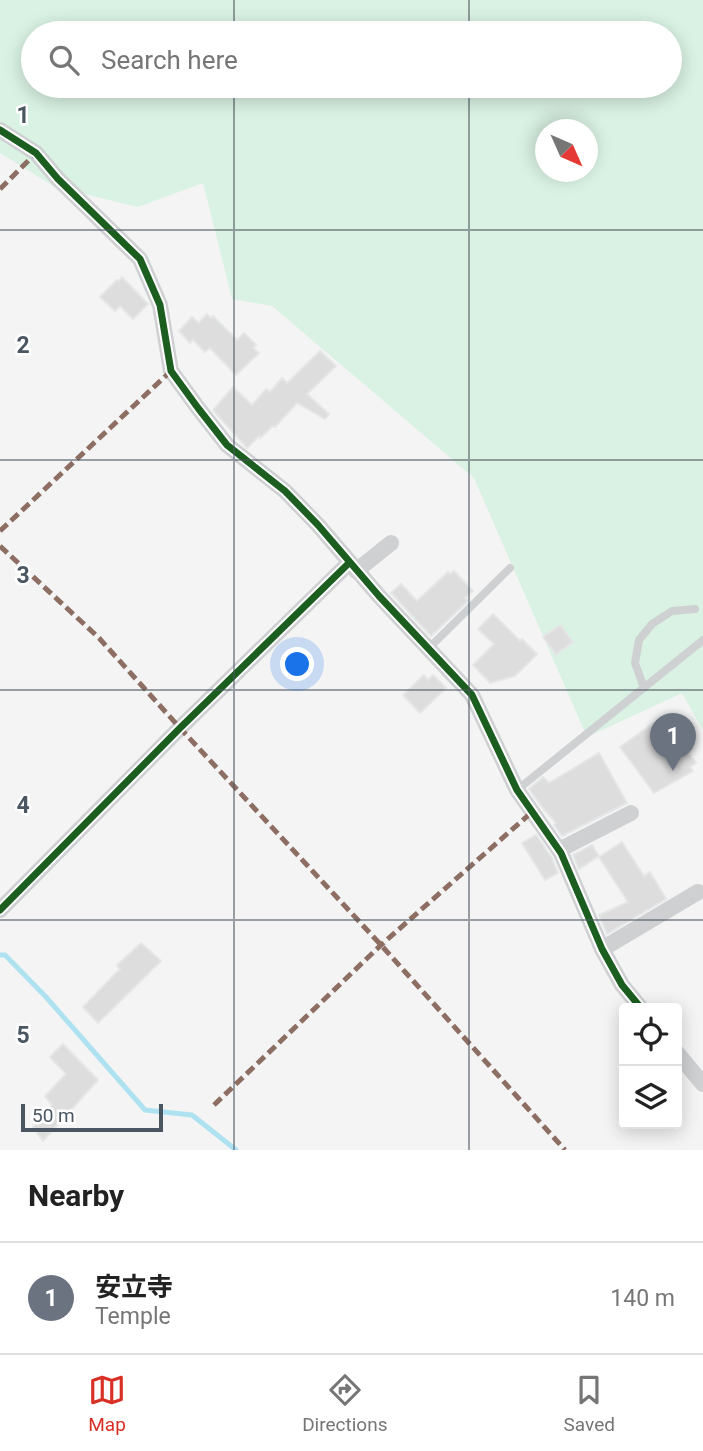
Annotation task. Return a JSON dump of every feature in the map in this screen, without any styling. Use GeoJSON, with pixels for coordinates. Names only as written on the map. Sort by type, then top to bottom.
{"type":"FeatureCollection","features":[{"type":"Feature","properties":{"kind":"street"},"geometry":{"type":"LineString","coordinates":[[0,130],[36,153],[58,180],[140,259],[160,305],[171,371],[227,444],[285,491],[472,695],[517,790],[559,850],[602,949],[622,985],[637,1003]]}},
{"type":"Feature","properties":{"kind":"street"},"geometry":{"type":"LineString","coordinates":[[0,910],[180,728],[352,567],[391,543]]}},
{"type":"Feature","properties":{"kind":"street"},"geometry":{"type":"LineString","coordinates":[[559,850],[631,813]]}},
{"type":"Feature","properties":{"kind":"street"},"geometry":{"type":"LineString","coordinates":[[602,949],[698,892]]}},
{"type":"Feature","properties":{"kind":"street"},"geometry":{"type":"LineString","coordinates":[[682,1059],[703,1084]]}},
{"type":"Feature","properties":{"kind":"lane"},"geometry":{"type":"LineString","coordinates":[[429,648],[510,568]]}},
{"type":"Feature","properties":{"kind":"lane"},"geometry":{"type":"LineString","coordinates":[[644,688],[635,663],[639,640],[652,624],[672,611],[695,609]]}},
{"type":"Feature","properties":{"kind":"lane"},"geometry":{"type":"LineString","coordinates":[[517,790],[703,640]]}},
{"type":"Feature","properties":{"kind":"green space"},"geometry":{"type":"Polygon","coordinates":[[[0,0],[703,0],[703,730],[682,693],[587,737],[474,478],[272,306],[232,299],[203,183],[138,207],[55,187],[0,153],[0,0]]]}},
{"type":"Feature","properties":{"kind":"building"},"geometry":{"type":"Polygon","coordinates":[[[122,277],[148,304],[133,319],[120,306],[115,311],[100,297],[122,277]]]}},
{"type":"Feature","properties":{"kind":"building"},"geometry":{"type":"Polygon","coordinates":[[[207,314],[211,318],[213,316],[237,340],[244,333],[256,345],[253,348],[259,353],[236,375],[210,348],[205,352],[193,340],[190,343],[179,331],[192,317],[199,323],[207,314]]]}},
{"type":"Feature","properties":{"kind":"building"},"geometry":{"type":"Polygon","coordinates":[[[320,351],[336,366],[307,394],[329,414],[325,419],[297,403],[275,427],[260,438],[259,436],[247,448],[213,410],[233,387],[252,405],[266,389],[270,392],[282,378],[287,383],[320,351]]]}},
{"type":"Feature","properties":{"kind":"building"},"geometry":{"type":"Polygon","coordinates":[[[454,571],[473,591],[465,598],[468,601],[431,636],[391,593],[401,584],[417,601],[448,572],[450,574],[454,571]]]}},
{"type":"Feature","properties":{"kind":"building"},"geometry":{"type":"Polygon","coordinates":[[[493,614],[537,654],[515,676],[490,683],[473,665],[494,644],[478,629],[493,614]]]}},
{"type":"Feature","properties":{"kind":"building"},"geometry":{"type":"Polygon","coordinates":[[[560,625],[573,642],[556,655],[543,637],[560,625]]]}},
{"type":"Feature","properties":{"kind":"building"},"geometry":{"type":"Polygon","coordinates":[[[424,675],[428,680],[433,675],[446,688],[420,713],[403,695],[424,675]]]}},
{"type":"Feature","properties":{"kind":"building"},"geometry":{"type":"Polygon","coordinates":[[[654,723],[666,740],[675,734],[696,763],[690,767],[693,771],[654,793],[620,747],[654,723]]]}},
{"type":"Feature","properties":{"kind":"building"},"geometry":{"type":"Polygon","coordinates":[[[599,753],[627,803],[562,836],[554,825],[556,823],[529,789],[543,777],[549,783],[599,753]]]}},
{"type":"Feature","properties":{"kind":"building"},"geometry":{"type":"Polygon","coordinates":[[[536,835],[552,858],[558,873],[545,880],[522,843],[536,835]]]}},
{"type":"Feature","properties":{"kind":"building"},"geometry":{"type":"Polygon","coordinates":[[[622,842],[644,876],[650,872],[666,899],[607,934],[599,915],[628,902],[599,857],[622,842]]]}},
{"type":"Feature","properties":{"kind":"building"},"geometry":{"type":"Polygon","coordinates":[[[592,845],[599,856],[579,869],[573,855],[592,845]]]}},
{"type":"Feature","properties":{"kind":"building"},"geometry":{"type":"Polygon","coordinates":[[[141,943],[161,961],[98,1023],[83,1007],[120,969],[117,965],[141,943]]]}},
{"type":"Feature","properties":{"kind":"building"},"geometry":{"type":"Polygon","coordinates":[[[63,1044],[98,1080],[43,1141],[33,1127],[52,1105],[45,1096],[66,1074],[50,1057],[63,1044]]]}},
{"type":"Feature","properties":{"kind":"waterway"},"geometry":{"type":"LineString","coordinates":[[0,955],[5,955],[46,997],[145,1110],[192,1115],[236,1150]]}},
{"type":"Feature","properties":{"kind":"marked path"},"geometry":{"type":"LineString","coordinates":[[0,189],[36,153]]}},
{"type":"Feature","properties":{"kind":"marked path"},"geometry":{"type":"LineString","coordinates":[[0,531],[171,371]]}},
{"type":"Feature","properties":{"kind":"marked path"},"geometry":{"type":"LineString","coordinates":[[0,546],[99,638],[565,1150]]}},
{"type":"Feature","properties":{"kind":"marked path"},"geometry":{"type":"LineString","coordinates":[[214,1105],[381,945],[532,812]]}},
{"type":"Feature","properties":{"kind":"cycle path"},"geometry":{"type":"LineString","coordinates":[[0,130],[36,153],[58,179],[140,259],[160,305],[171,371],[227,445],[285,491],[472,695],[517,790],[561,853],[602,949],[622,985],[637,1003]]}},
{"type":"Feature","properties":{"kind":"cycle path"},"geometry":{"type":"LineString","coordinates":[[0,910],[180,728],[349,563]]}},
{"type":"Feature","properties":{"kind":"place","name":"安立寺"},"geometry":{"type":"Point","coordinates":[673,771]}}]}
